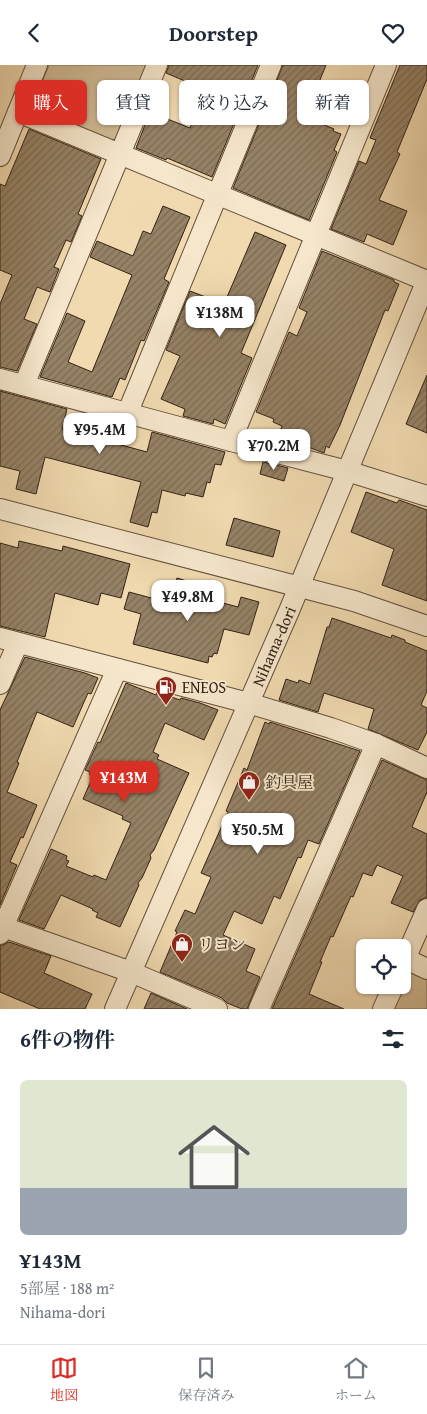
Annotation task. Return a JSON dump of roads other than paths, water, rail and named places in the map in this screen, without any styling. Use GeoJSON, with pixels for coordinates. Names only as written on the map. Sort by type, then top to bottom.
{"type":"FeatureCollection","features":[{"type":"Feature","properties":{"kind":"street"},"geometry":{"type":"LineString","coordinates":[[32,80],[38,65]]}},
{"type":"Feature","properties":{"kind":"street"},"geometry":{"type":"LineString","coordinates":[[24,385],[157,65]]}},
{"type":"Feature","properties":{"kind":"street"},"geometry":{"type":"LineString","coordinates":[[127,413],[271,65]]}},
{"type":"Feature","properties":{"kind":"street"},"geometry":{"type":"LineString","coordinates":[[230,441],[386,65]]}},
{"type":"Feature","properties":{"kind":"street"},"geometry":{"type":"LineString","coordinates":[[0,156],[15,119]]}},
{"type":"Feature","properties":{"kind":"street"},"geometry":{"type":"LineString","coordinates":[[50,125],[427,281]]}},
{"type":"Feature","properties":{"kind":"street","name":"Nihama-dori"},"geometry":{"type":"LineString","coordinates":[[115,1009],[299,587],[427,281]]}},
{"type":"Feature","properties":{"kind":"street"},"geometry":{"type":"LineString","coordinates":[[0,379],[347,471],[427,496]]}},
{"type":"Feature","properties":{"kind":"street"},"geometry":{"type":"LineString","coordinates":[[0,509],[354,601],[427,626]]}},
{"type":"Feature","properties":{"kind":"street"},"geometry":{"type":"LineString","coordinates":[[0,684],[9,641],[248,703],[376,744],[427,768]]}},
{"type":"Feature","properties":{"kind":"street"},"geometry":{"type":"LineString","coordinates":[[117,669],[1,929],[131,972],[217,1009]]}},
{"type":"Feature","properties":{"kind":"street"},"geometry":{"type":"LineString","coordinates":[[259,1009],[376,744]]}},
{"type":"Feature","properties":{"kind":"street"},"geometry":{"type":"LineString","coordinates":[[411,947],[427,909]]}},
{"type":"Feature","properties":{"kind":"street"},"geometry":{"type":"LineString","coordinates":[[411,965],[427,969]]}},
{"type":"Feature","properties":{"kind":"street"},"geometry":{"type":"LineString","coordinates":[[384,1009],[390,994]]}},
{"type":"Feature","properties":{"kind":"place","name":"ENEOS"},"geometry":{"type":"Point","coordinates":[166,706]}},
{"type":"Feature","properties":{"kind":"place","name":"釣具屋"},"geometry":{"type":"Point","coordinates":[249,801]}},
{"type":"Feature","properties":{"kind":"place","name":"リヨン"},"geometry":{"type":"Point","coordinates":[182,963]}}]}
